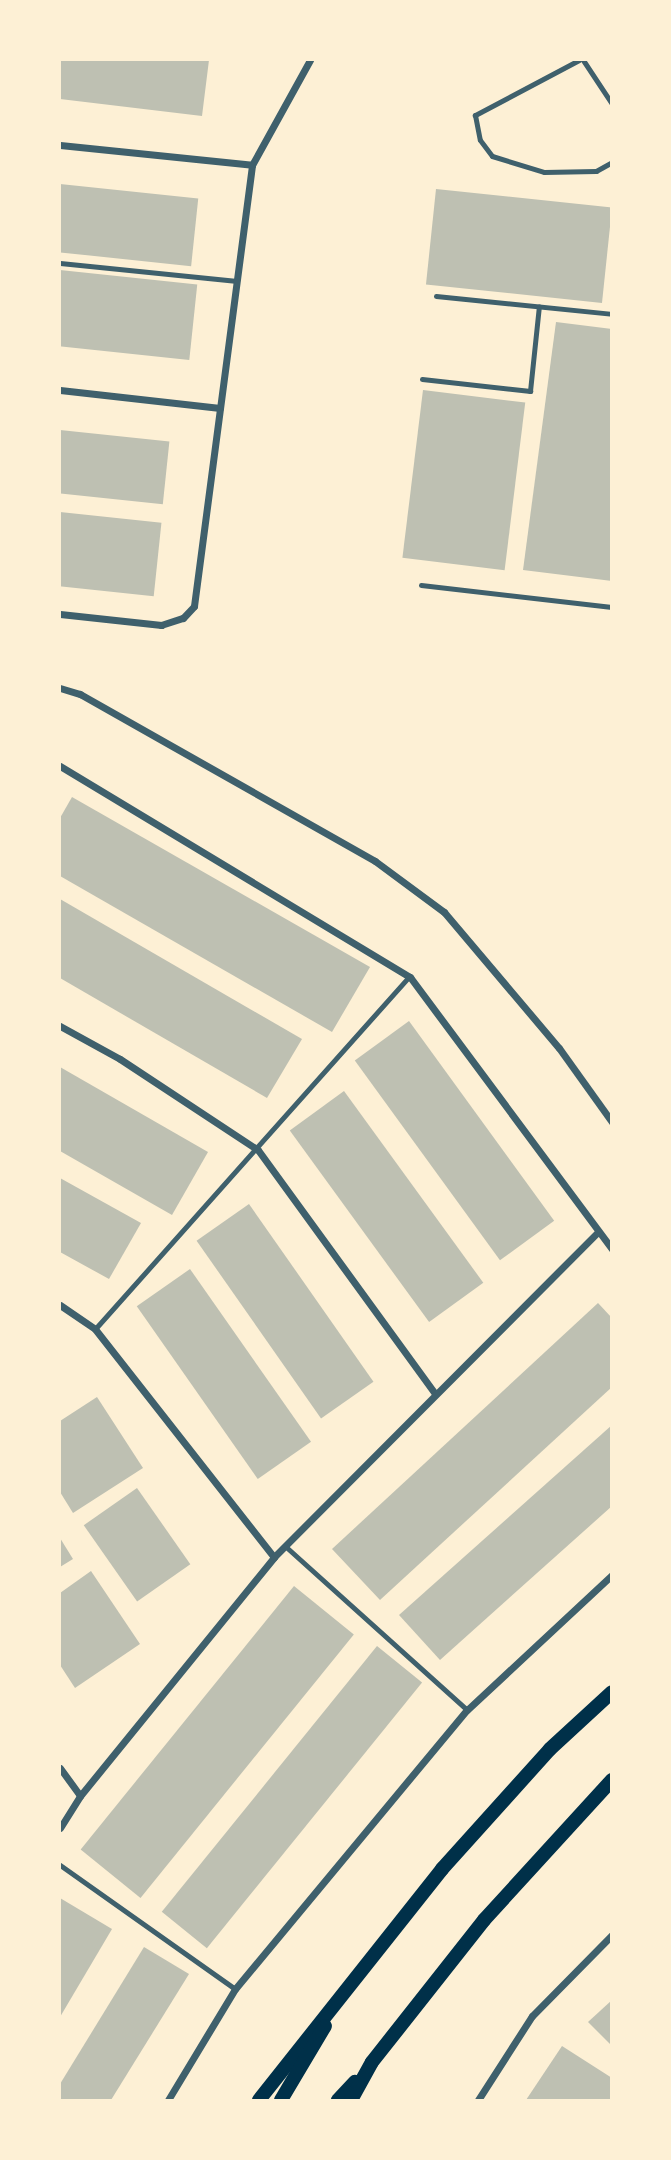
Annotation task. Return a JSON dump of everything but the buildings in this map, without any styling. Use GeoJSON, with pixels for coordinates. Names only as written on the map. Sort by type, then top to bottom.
{"type":"FeatureCollection","features":[{"type":"Feature","properties":{"kind":"main road"},"geometry":{"type":"LineString","coordinates":[[259,2101],[356,1974],[442,1869],[550,1749],[611,1692]]}},
{"type":"Feature","properties":{"kind":"main road"},"geometry":{"type":"LineString","coordinates":[[338,2101],[484,1920],[611,1780]]}},
{"type":"Feature","properties":{"kind":"main road"},"geometry":{"type":"LineString","coordinates":[[281,2101],[356,1974]]}},
{"type":"Feature","properties":{"kind":"main road"},"geometry":{"type":"LineString","coordinates":[[351,2101],[372,2062]]}},
{"type":"Feature","properties":{"kind":"street"},"geometry":{"type":"LineString","coordinates":[[60,614],[161,625],[189,613],[220,408],[252,164],[310,60]]}},
{"type":"Feature","properties":{"kind":"street"},"geometry":{"type":"LineString","coordinates":[[60,145],[252,164]]}},
{"type":"Feature","properties":{"kind":"street"},"geometry":{"type":"LineString","coordinates":[[60,390],[220,408]]}},
{"type":"Feature","properties":{"kind":"street"},"geometry":{"type":"LineString","coordinates":[[60,688],[80,694],[375,861],[444,912],[559,1048],[611,1122]]}},
{"type":"Feature","properties":{"kind":"street"},"geometry":{"type":"LineString","coordinates":[[60,766],[409,977],[611,1249]]}},
{"type":"Feature","properties":{"kind":"street"},"geometry":{"type":"LineString","coordinates":[[60,1026],[120,1059],[253,1148],[435,1394]]}},
{"type":"Feature","properties":{"kind":"street"},"geometry":{"type":"LineString","coordinates":[[60,1828],[80,1796],[274,1557],[598,1232]]}},
{"type":"Feature","properties":{"kind":"street"},"geometry":{"type":"LineString","coordinates":[[60,1305],[96,1329],[274,1557]]}},
{"type":"Feature","properties":{"kind":"street"},"geometry":{"type":"LineString","coordinates":[[168,2101],[235,1989],[467,1710],[611,1575]]}},
{"type":"Feature","properties":{"kind":"street"},"geometry":{"type":"LineString","coordinates":[[60,1768],[80,1796]]}},
{"type":"Feature","properties":{"kind":"street"},"geometry":{"type":"LineString","coordinates":[[478,2101],[532,2016],[611,1935]]}},
{"type":"Feature","properties":{"kind":"lane"},"geometry":{"type":"LineString","coordinates":[[611,104],[581,60],[475,115],[480,140],[492,156],[544,172],[596,171],[611,162]]}},
{"type":"Feature","properties":{"kind":"lane"},"geometry":{"type":"LineString","coordinates":[[60,263],[237,281]]}},
{"type":"Feature","properties":{"kind":"lane"},"geometry":{"type":"LineString","coordinates":[[436,296],[611,314]]}},
{"type":"Feature","properties":{"kind":"lane"},"geometry":{"type":"LineString","coordinates":[[422,379],[530,391],[539,306]]}},
{"type":"Feature","properties":{"kind":"lane"},"geometry":{"type":"LineString","coordinates":[[421,585],[611,607]]}},
{"type":"Feature","properties":{"kind":"lane"},"geometry":{"type":"LineString","coordinates":[[96,1329],[253,1148],[409,977]]}},
{"type":"Feature","properties":{"kind":"lane"},"geometry":{"type":"LineString","coordinates":[[285,1546],[467,1710]]}},
{"type":"Feature","properties":{"kind":"lane"},"geometry":{"type":"LineString","coordinates":[[60,1865],[235,1989]]}}]}
